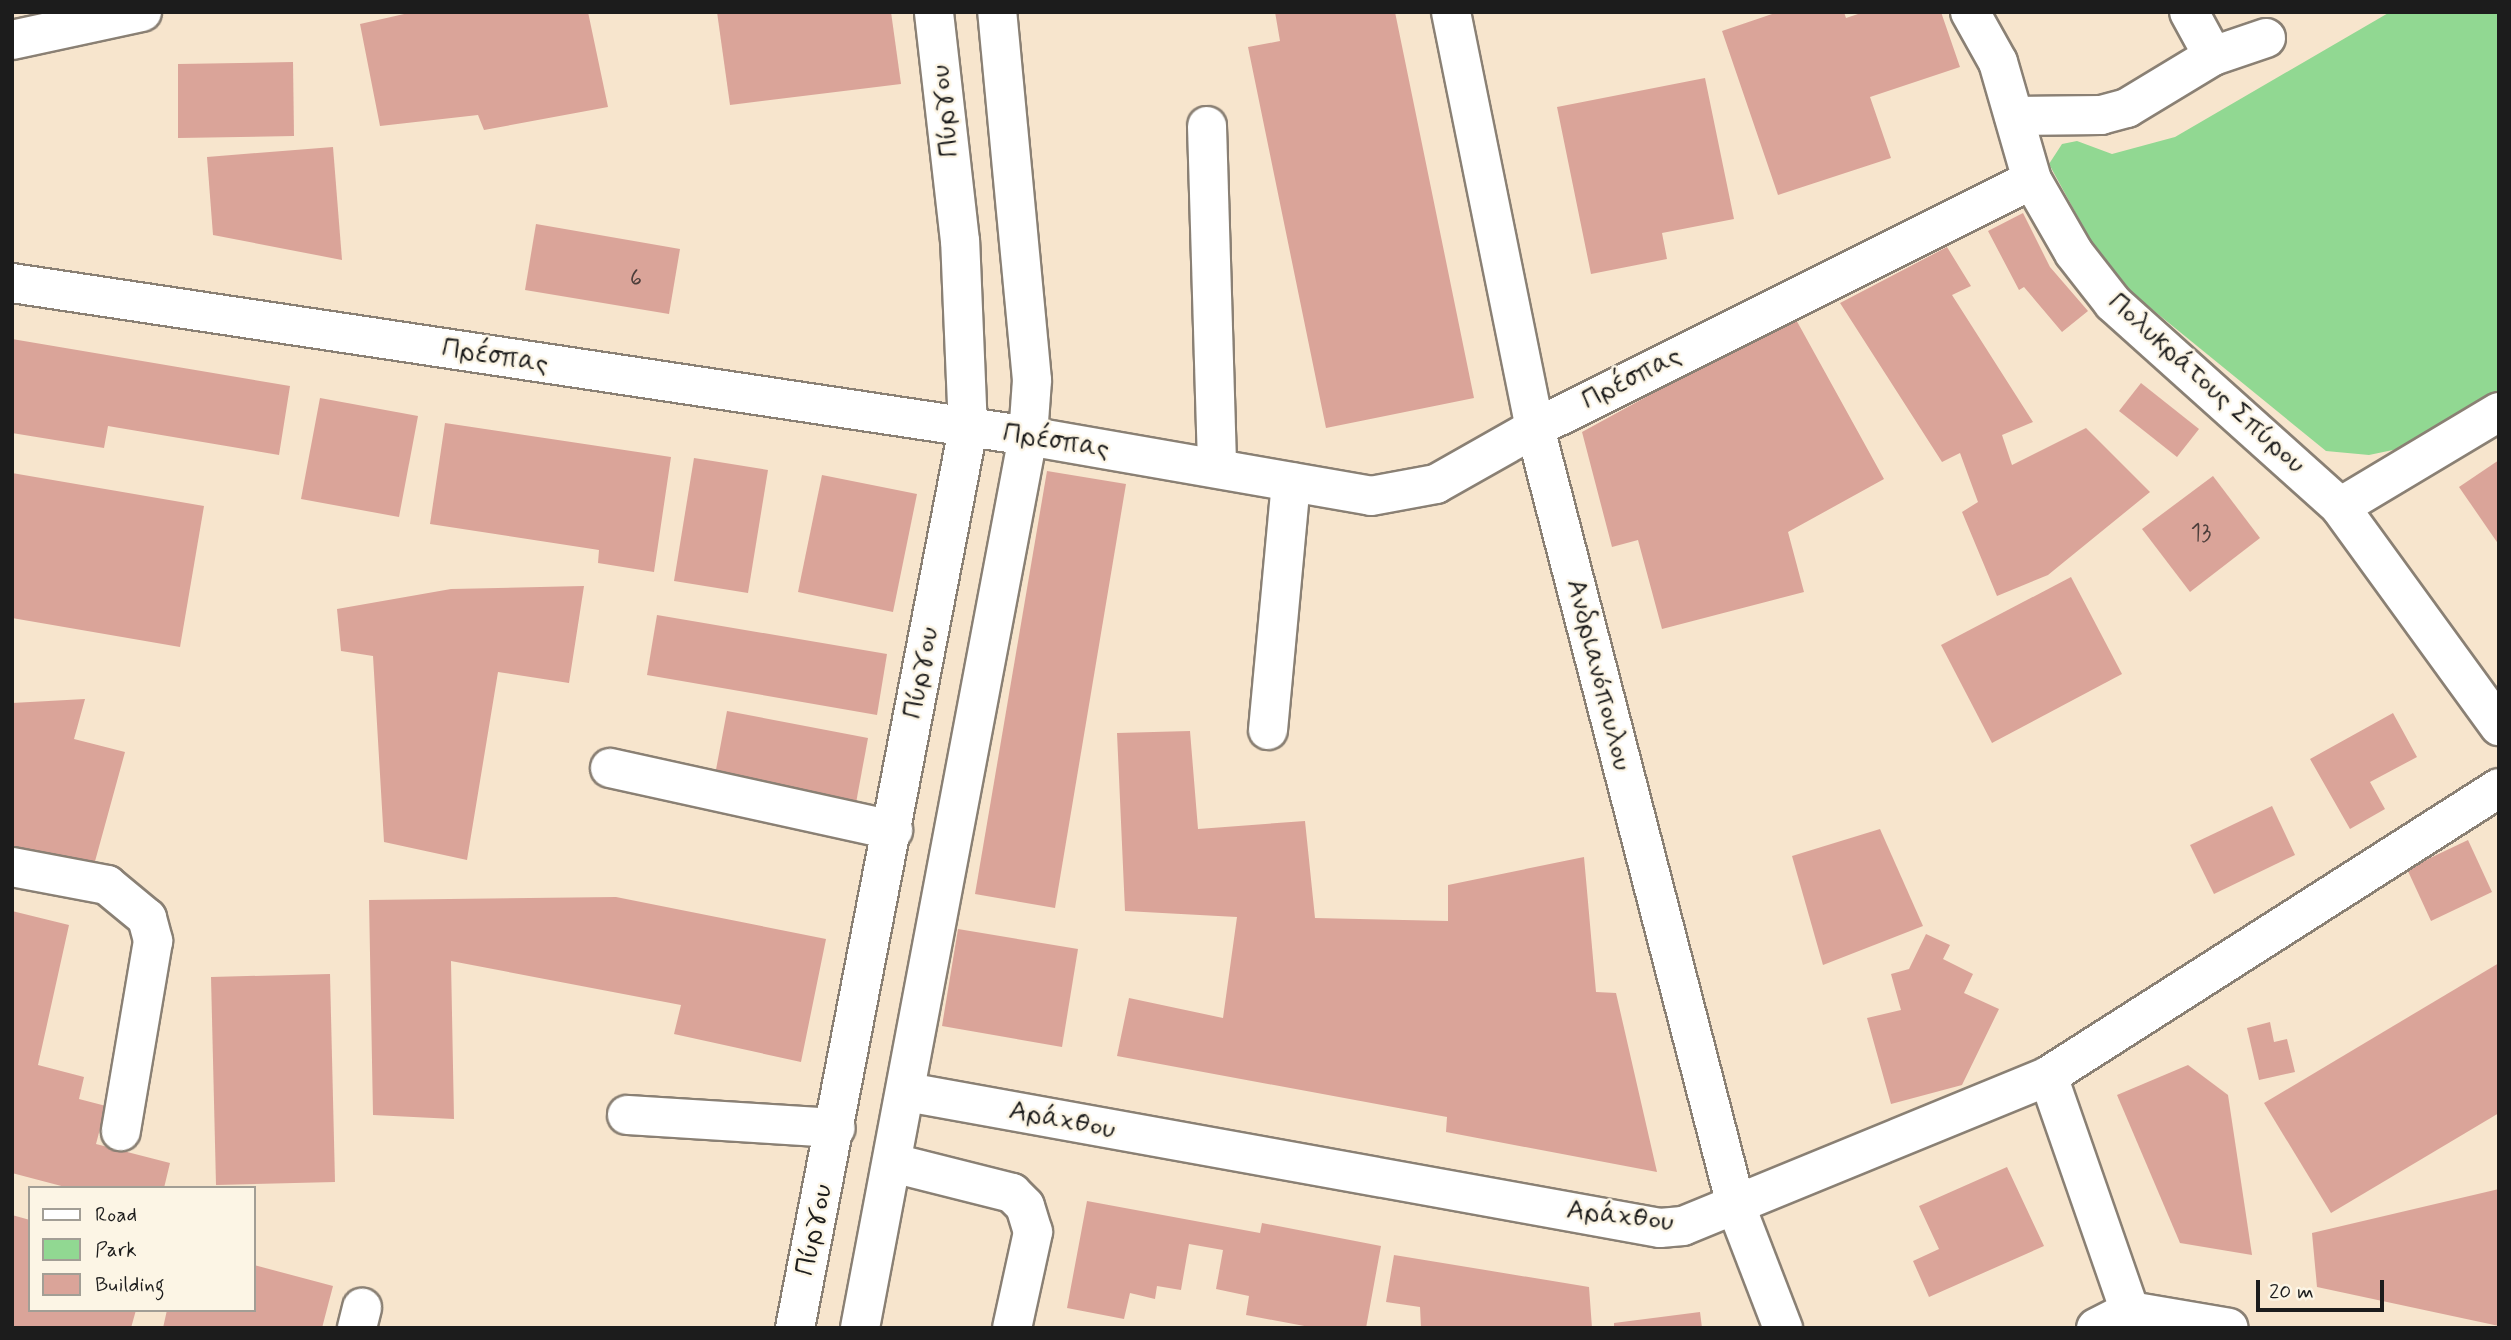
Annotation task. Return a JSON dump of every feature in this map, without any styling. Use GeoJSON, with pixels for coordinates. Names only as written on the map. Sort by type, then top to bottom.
{"type":"FeatureCollection","features":[{"type":"Feature","properties":{"kind":"street"},"geometry":{"type":"LineString","coordinates":[[12,40],[142,12]]}},
{"type":"Feature","properties":{"kind":"street","name":"Πύργου"},"geometry":{"type":"LineString","coordinates":[[795,1328],[836,1128],[968,429],[960,241],[934,12]]}},
{"type":"Feature","properties":{"kind":"street"},"geometry":{"type":"LineString","coordinates":[[860,1328],[907,1092],[1028,436],[1032,380],[997,12]]}},
{"type":"Feature","properties":{"kind":"street","name":"Ανδριανόπουλου"},"geometry":{"type":"LineString","coordinates":[[1451,12],[1535,428],[1737,1209],[1783,1328]]}},
{"type":"Feature","properties":{"kind":"street","name":"Πολυκράτους Σπύρου"},"geometry":{"type":"LineString","coordinates":[[1970,12],[1998,62],[2032,180],[2053,222],[2113,303],[2340,507],[2499,726]]}},
{"type":"Feature","properties":{"kind":"street"},"geometry":{"type":"LineString","coordinates":[[2189,12],[2213,56]]}},
{"type":"Feature","properties":{"kind":"street"},"geometry":{"type":"LineString","coordinates":[[2014,116],[2113,113],[2213,56],[2266,38]]}},
{"type":"Feature","properties":{"kind":"street"},"geometry":{"type":"LineString","coordinates":[[1207,126],[1217,467]]}},
{"type":"Feature","properties":{"kind":"street","name":"Πρέσπας"},"geometry":{"type":"LineString","coordinates":[[12,283],[1028,436],[1371,496],[1405,494],[1436,484],[1535,428],[2032,180]]}},
{"type":"Feature","properties":{"kind":"street"},"geometry":{"type":"LineString","coordinates":[[2340,507],[2499,412]]}},
{"type":"Feature","properties":{"kind":"street"},"geometry":{"type":"LineString","coordinates":[[1268,730],[1291,482]]}},
{"type":"Feature","properties":{"kind":"street"},"geometry":{"type":"LineString","coordinates":[[610,768],[893,830]]}},
{"type":"Feature","properties":{"kind":"street","name":"Αράχθου"},"geometry":{"type":"LineString","coordinates":[[907,1092],[1660,1228],[1737,1209],[2048,1076],[2499,788]]}},
{"type":"Feature","properties":{"kind":"street"},"geometry":{"type":"LineString","coordinates":[[12,867],[107,886],[147,918],[153,941],[121,1131]]}},
{"type":"Feature","properties":{"kind":"street"},"geometry":{"type":"LineString","coordinates":[[2048,1076],[2130,1311]]}},
{"type":"Feature","properties":{"kind":"street"},"geometry":{"type":"LineString","coordinates":[[628,1115],[836,1128]]}},
{"type":"Feature","properties":{"kind":"street"},"geometry":{"type":"LineString","coordinates":[[893,1164],[1012,1193],[1025,1206],[1033,1232],[1012,1328]]}},
{"type":"Feature","properties":{"kind":"street"},"geometry":{"type":"LineString","coordinates":[[2096,1328],[2130,1311],[2229,1328]]}},
{"type":"Feature","properties":{"kind":"green space"},"geometry":{"type":"Polygon","coordinates":[[[2390,12],[2499,12],[2499,396],[2412,446],[2369,455],[2326,451],[2132,293],[2091,241],[2049,164],[2062,144],[2077,141],[2112,154],[2175,137],[2390,12]]]}},
{"type":"Feature","properties":{"kind":"building"},"geometry":{"type":"Polygon","coordinates":[[[413,12],[588,12],[608,107],[484,130],[478,115],[380,126],[360,24],[413,12]]]}},
{"type":"Feature","properties":{"kind":"building"},"geometry":{"type":"Polygon","coordinates":[[[717,12],[891,12],[901,84],[730,105],[717,12]]]}},
{"type":"Feature","properties":{"kind":"building"},"geometry":{"type":"Polygon","coordinates":[[[1275,12],[1395,12],[1474,398],[1326,428],[1248,47],[1280,41],[1275,12]]]}},
{"type":"Feature","properties":{"kind":"building"},"geometry":{"type":"Polygon","coordinates":[[[1778,12],[1844,12],[1846,18],[1864,12],[1941,12],[1960,67],[1870,97],[1891,158],[1778,195],[1722,31],[1778,12]]]}},
{"type":"Feature","properties":{"kind":"building"},"geometry":{"type":"Polygon","coordinates":[[[293,62],[294,136],[178,138],[178,64],[293,62]]]}},
{"type":"Feature","properties":{"kind":"building"},"geometry":{"type":"Polygon","coordinates":[[[1705,78],[1734,219],[1662,233],[1667,259],[1591,274],[1557,107],[1705,78]]]}},
{"type":"Feature","properties":{"kind":"building"},"geometry":{"type":"Polygon","coordinates":[[[333,147],[342,260],[213,235],[207,157],[333,147]]]}},
{"type":"Feature","properties":{"kind":"building"},"geometry":{"type":"Polygon","coordinates":[[[2023,213],[2050,267],[2088,311],[2062,332],[2024,287],[2019,290],[1988,231],[2023,213]]]}},
{"type":"Feature","properties":{"kind":"building"},"geometry":{"type":"Polygon","coordinates":[[[536,224],[680,249],[669,314],[525,290],[536,224]]]}},
{"type":"Feature","properties":{"kind":"building"},"geometry":{"type":"Polygon","coordinates":[[[1947,247],[1971,286],[1952,295],[2033,422],[2002,435],[2012,465],[2086,428],[2150,492],[2048,575],[1997,596],[1962,512],[1978,502],[1960,453],[1942,462],[1840,303],[1947,247]]]}},
{"type":"Feature","properties":{"kind":"building"},"geometry":{"type":"Polygon","coordinates":[[[1794,316],[1884,479],[1788,532],[1804,592],[1662,629],[1638,540],[1612,547],[1582,432],[1794,316]]]}},
{"type":"Feature","properties":{"kind":"building"},"geometry":{"type":"Polygon","coordinates":[[[12,339],[290,386],[279,455],[108,426],[104,448],[12,433],[12,339]]]}},
{"type":"Feature","properties":{"kind":"building"},"geometry":{"type":"Polygon","coordinates":[[[2141,383],[2199,429],[2177,457],[2119,411],[2141,383]]]}},
{"type":"Feature","properties":{"kind":"building"},"geometry":{"type":"Polygon","coordinates":[[[320,398],[418,416],[399,517],[301,499],[320,398]]]}},
{"type":"Feature","properties":{"kind":"building"},"geometry":{"type":"Polygon","coordinates":[[[445,423],[671,457],[654,572],[598,563],[599,550],[430,524],[445,423]]]}},
{"type":"Feature","properties":{"kind":"building"},"geometry":{"type":"Polygon","coordinates":[[[694,458],[768,470],[748,593],[674,581],[694,458]]]}},
{"type":"Feature","properties":{"kind":"building"},"geometry":{"type":"Polygon","coordinates":[[[2499,460],[2499,545],[2459,487],[2499,460]]]}},
{"type":"Feature","properties":{"kind":"building"},"geometry":{"type":"Polygon","coordinates":[[[1047,471],[1126,484],[1055,908],[975,894],[1047,471]]]}},
{"type":"Feature","properties":{"kind":"building"},"geometry":{"type":"Polygon","coordinates":[[[12,473],[204,506],[180,647],[12,618],[12,473]]]}},
{"type":"Feature","properties":{"kind":"building"},"geometry":{"type":"Polygon","coordinates":[[[822,475],[917,494],[893,612],[798,592],[822,475]]]}},
{"type":"Feature","properties":{"kind":"building"},"geometry":{"type":"Polygon","coordinates":[[[2213,476],[2260,538],[2190,592],[2142,529],[2213,476]]]}},
{"type":"Feature","properties":{"kind":"building"},"geometry":{"type":"Polygon","coordinates":[[[2071,577],[2122,674],[1992,743],[1941,645],[2071,577]]]}},
{"type":"Feature","properties":{"kind":"building"},"geometry":{"type":"Polygon","coordinates":[[[584,586],[569,683],[498,672],[467,860],[384,842],[373,656],[341,651],[337,609],[451,589],[584,586]]]}},
{"type":"Feature","properties":{"kind":"building"},"geometry":{"type":"Polygon","coordinates":[[[657,615],[887,654],[877,715],[647,675],[657,615]]]}},
{"type":"Feature","properties":{"kind":"building"},"geometry":{"type":"Polygon","coordinates":[[[85,699],[74,739],[125,752],[91,876],[12,855],[12,703],[85,699]]]}},
{"type":"Feature","properties":{"kind":"building"},"geometry":{"type":"Polygon","coordinates":[[[727,711],[868,738],[856,803],[715,775],[727,711]]]}},
{"type":"Feature","properties":{"kind":"building"},"geometry":{"type":"Polygon","coordinates":[[[2393,713],[2417,757],[2370,782],[2385,809],[2350,829],[2310,759],[2393,713]]]}},
{"type":"Feature","properties":{"kind":"building"},"geometry":{"type":"Polygon","coordinates":[[[1190,731],[1198,829],[1305,821],[1315,918],[1448,921],[1448,885],[1584,857],[1596,992],[1616,993],[1657,1172],[1446,1132],[1447,1117],[1117,1056],[1129,998],[1223,1018],[1237,917],[1125,911],[1117,733],[1190,731]]]}},
{"type":"Feature","properties":{"kind":"building"},"geometry":{"type":"Polygon","coordinates":[[[2272,806],[2295,855],[2214,894],[2190,845],[2272,806]]]}},
{"type":"Feature","properties":{"kind":"building"},"geometry":{"type":"Polygon","coordinates":[[[1880,829],[1923,926],[1823,965],[1792,856],[1880,829]]]}},
{"type":"Feature","properties":{"kind":"building"},"geometry":{"type":"Polygon","coordinates":[[[2468,840],[2492,892],[2431,921],[2407,869],[2468,840]]]}},
{"type":"Feature","properties":{"kind":"building"},"geometry":{"type":"Polygon","coordinates":[[[616,897],[826,939],[801,1062],[674,1034],[681,1005],[451,961],[454,1119],[373,1115],[369,900],[616,897]]]}},
{"type":"Feature","properties":{"kind":"building"},"geometry":{"type":"Polygon","coordinates":[[[12,911],[69,925],[38,1065],[84,1077],[79,1099],[106,1106],[96,1144],[170,1163],[164,1186],[61,1186],[12,1173],[12,911]]]}},
{"type":"Feature","properties":{"kind":"building"},"geometry":{"type":"Polygon","coordinates":[[[958,929],[1078,949],[1062,1047],[942,1026],[958,929]]]}},
{"type":"Feature","properties":{"kind":"building"},"geometry":{"type":"Polygon","coordinates":[[[1926,934],[1950,945],[1943,959],[1973,974],[1964,993],[1999,1009],[1962,1085],[1891,1104],[1867,1018],[1901,1010],[1891,974],[1909,969],[1926,934]]]}},
{"type":"Feature","properties":{"kind":"building"},"geometry":{"type":"Polygon","coordinates":[[[2499,963],[2499,1113],[2331,1213],[2264,1103],[2499,963]]]}},
{"type":"Feature","properties":{"kind":"building"},"geometry":{"type":"Polygon","coordinates":[[[330,974],[335,1182],[216,1185],[211,977],[330,974]]]}},
{"type":"Feature","properties":{"kind":"building"},"geometry":{"type":"Polygon","coordinates":[[[2270,1022],[2274,1042],[2287,1039],[2295,1072],[2259,1080],[2247,1028],[2270,1022]]]}},
{"type":"Feature","properties":{"kind":"building"},"geometry":{"type":"Polygon","coordinates":[[[2188,1065],[2228,1095],[2252,1255],[2180,1243],[2117,1095],[2188,1065]]]}},
{"type":"Feature","properties":{"kind":"building"},"geometry":{"type":"Polygon","coordinates":[[[2007,1167],[2044,1246],[1929,1297],[1913,1261],[1939,1249],[1919,1206],[2007,1167]]]}},
{"type":"Feature","properties":{"kind":"building"},"geometry":{"type":"Polygon","coordinates":[[[2499,1189],[2499,1326],[2317,1287],[2312,1233],[2499,1189]]]}},
{"type":"Feature","properties":{"kind":"building"},"geometry":{"type":"Polygon","coordinates":[[[1087,1201],[1260,1233],[1262,1223],[1381,1246],[1366,1328],[1315,1328],[1246,1315],[1249,1296],[1216,1289],[1223,1250],[1189,1244],[1181,1290],[1157,1286],[1155,1299],[1130,1293],[1124,1319],[1067,1308],[1087,1201]]]}},
{"type":"Feature","properties":{"kind":"building"},"geometry":{"type":"Polygon","coordinates":[[[12,1215],[28,1219],[28,1312],[135,1312],[131,1328],[12,1328],[12,1215]]]}},
{"type":"Feature","properties":{"kind":"building"},"geometry":{"type":"Polygon","coordinates":[[[1394,1255],[1589,1287],[1592,1328],[1421,1328],[1420,1307],[1386,1302],[1394,1255]]]}},
{"type":"Feature","properties":{"kind":"building"},"geometry":{"type":"Polygon","coordinates":[[[256,1266],[333,1286],[322,1328],[163,1328],[167,1312],[256,1312],[256,1266]]]}},
{"type":"Feature","properties":{"kind":"building"},"geometry":{"type":"Polygon","coordinates":[[[1700,1312],[1702,1328],[1614,1328],[1614,1323],[1700,1312]]]}}]}
